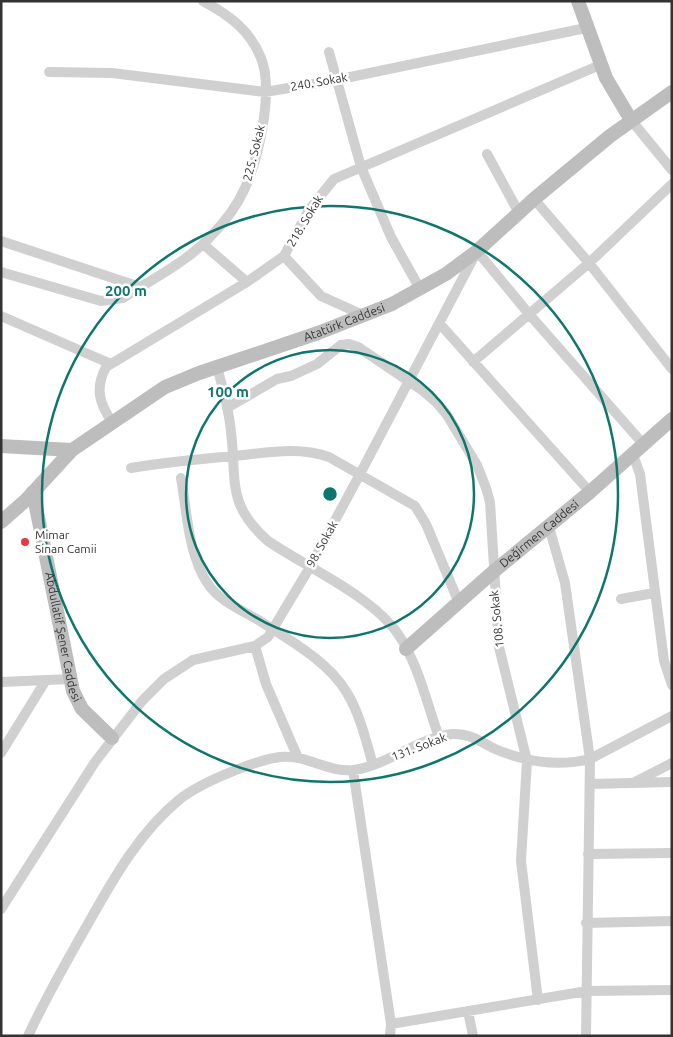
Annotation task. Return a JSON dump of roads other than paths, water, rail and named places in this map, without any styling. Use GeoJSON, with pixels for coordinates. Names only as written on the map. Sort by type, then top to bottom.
{"type":"FeatureCollection","features":[{"type":"Feature","properties":{"kind":"street","name":"225. Sokak"},"geometry":{"type":"LineString","coordinates":[[1,272],[63,288],[101,301],[123,298],[202,244],[230,213],[246,187],[259,139],[265,92],[264,67],[250,38],[234,19],[203,1]]}},
{"type":"Feature","properties":{"kind":"street"},"geometry":{"type":"LineString","coordinates":[[578,1],[600,65],[612,90],[631,120],[672,170]]}},
{"type":"Feature","properties":{"kind":"street","name":"240. Sokak"},"geometry":{"type":"LineString","coordinates":[[49,72],[112,73],[265,92],[336,80],[586,28]]}},
{"type":"Feature","properties":{"kind":"street"},"geometry":{"type":"LineString","coordinates":[[329,52],[361,167],[391,237],[420,289]]}},
{"type":"Feature","properties":{"kind":"street","name":"218. Sokak"},"geometry":{"type":"LineString","coordinates":[[111,364],[247,282],[284,256],[309,210],[334,179],[600,65]]}},
{"type":"Feature","properties":{"kind":"street","name":"Atatürk Caddesi"},"geometry":{"type":"LineString","coordinates":[[1,522],[33,492],[72,450],[164,387],[217,367],[318,334],[420,289],[477,251],[534,199],[631,120],[672,92]]}},
{"type":"Feature","properties":{"kind":"street"},"geometry":{"type":"LineString","coordinates":[[487,154],[519,213]]}},
{"type":"Feature","properties":{"kind":"street"},"geometry":{"type":"LineString","coordinates":[[473,362],[590,263],[672,184]]}},
{"type":"Feature","properties":{"kind":"street"},"geometry":{"type":"LineString","coordinates":[[534,199],[590,263],[672,368]]}},
{"type":"Feature","properties":{"kind":"street"},"geometry":{"type":"LineString","coordinates":[[1,240],[140,287]]}},
{"type":"Feature","properties":{"kind":"street"},"geometry":{"type":"LineString","coordinates":[[202,244],[247,282]]}},
{"type":"Feature","properties":{"kind":"street"},"geometry":{"type":"LineString","coordinates":[[477,251],[529,314],[644,445]]}},
{"type":"Feature","properties":{"kind":"street","name":"98. Sokak"},"geometry":{"type":"LineString","coordinates":[[255,646],[264,640],[273,629],[310,566],[440,324],[477,251]]}},
{"type":"Feature","properties":{"kind":"street"},"geometry":{"type":"LineString","coordinates":[[284,256],[321,296],[363,315]]}},
{"type":"Feature","properties":{"kind":"street"},"geometry":{"type":"LineString","coordinates":[[1,316],[111,364],[104,372],[99,394],[101,406],[112,422]]}},
{"type":"Feature","properties":{"kind":"street"},"geometry":{"type":"LineString","coordinates":[[440,324],[590,492]]}},
{"type":"Feature","properties":{"kind":"street","name":"108. Sokak"},"geometry":{"type":"LineString","coordinates":[[228,408],[277,379],[291,376],[317,364],[341,346],[349,344],[358,347],[422,390],[447,415],[477,465],[490,502],[493,572],[500,654],[527,761],[521,861],[538,1000]]}},
{"type":"Feature","properties":{"kind":"street"},"geometry":{"type":"LineString","coordinates":[[217,367],[228,408],[235,492],[241,510],[250,523],[268,541],[310,566],[380,614],[397,632],[406,649],[438,737]]}},
{"type":"Feature","properties":{"kind":"street","name":"Değirmen Caddesi"},"geometry":{"type":"LineString","coordinates":[[406,649],[493,572],[633,455],[672,419]]}},
{"type":"Feature","properties":{"kind":"street"},"geometry":{"type":"LineString","coordinates":[[1,446],[72,450]]}},
{"type":"Feature","properties":{"kind":"street"},"geometry":{"type":"LineString","coordinates":[[131,468],[182,460],[290,451],[315,452],[360,474],[415,506],[426,524],[459,603]]}},
{"type":"Feature","properties":{"kind":"street"},"geometry":{"type":"LineString","coordinates":[[633,455],[640,474],[664,661],[672,685]]}},
{"type":"Feature","properties":{"kind":"street"},"geometry":{"type":"LineString","coordinates":[[181,478],[193,547],[208,584],[228,604],[273,629],[309,655],[341,684],[358,717],[373,765]]}},
{"type":"Feature","properties":{"kind":"street","name":"Abdullatif Şener Caddesi"},"geometry":{"type":"LineString","coordinates":[[33,492],[73,691],[82,709],[112,738]]}},
{"type":"Feature","properties":{"kind":"street"},"geometry":{"type":"LineString","coordinates":[[549,527],[564,583],[590,759],[586,923],[586,1036]]}},
{"type":"Feature","properties":{"kind":"street"},"geometry":{"type":"LineString","coordinates":[[620,599],[654,593]]}},
{"type":"Feature","properties":{"kind":"street"},"geometry":{"type":"LineString","coordinates":[[1,909],[86,775],[112,738],[142,701],[179,667],[200,657],[255,646],[266,684],[298,758]]}},
{"type":"Feature","properties":{"kind":"street"},"geometry":{"type":"LineString","coordinates":[[1,682],[70,679]]}},
{"type":"Feature","properties":{"kind":"street"},"geometry":{"type":"LineString","coordinates":[[1,753],[46,680]]}},
{"type":"Feature","properties":{"kind":"street","name":"131. Sokak"},"geometry":{"type":"LineString","coordinates":[[28,1036],[56,980],[104,896],[139,843],[180,799],[203,784],[269,760],[290,757],[327,768],[353,770],[373,765],[438,737],[453,734],[471,737],[527,761],[566,763],[590,759],[672,716]]}},
{"type":"Feature","properties":{"kind":"street"},"geometry":{"type":"LineString","coordinates":[[634,783],[672,763]]}},
{"type":"Feature","properties":{"kind":"street"},"geometry":{"type":"LineString","coordinates":[[353,770],[390,1024],[390,1036]]}},
{"type":"Feature","properties":{"kind":"street"},"geometry":{"type":"LineString","coordinates":[[590,784],[672,782]]}},
{"type":"Feature","properties":{"kind":"street"},"geometry":{"type":"LineString","coordinates":[[588,854],[672,853]]}},
{"type":"Feature","properties":{"kind":"street"},"geometry":{"type":"LineString","coordinates":[[586,923],[672,921]]}},
{"type":"Feature","properties":{"kind":"street"},"geometry":{"type":"LineString","coordinates":[[390,1024],[587,991],[672,990]]}},
{"type":"Feature","properties":{"kind":"street"},"geometry":{"type":"LineString","coordinates":[[468,1012],[473,1036]]}},
{"type":"Feature","properties":{"kind":"place","name":"Mimar Sinan Camii"},"geometry":{"type":"Point","coordinates":[25,542]}}]}
